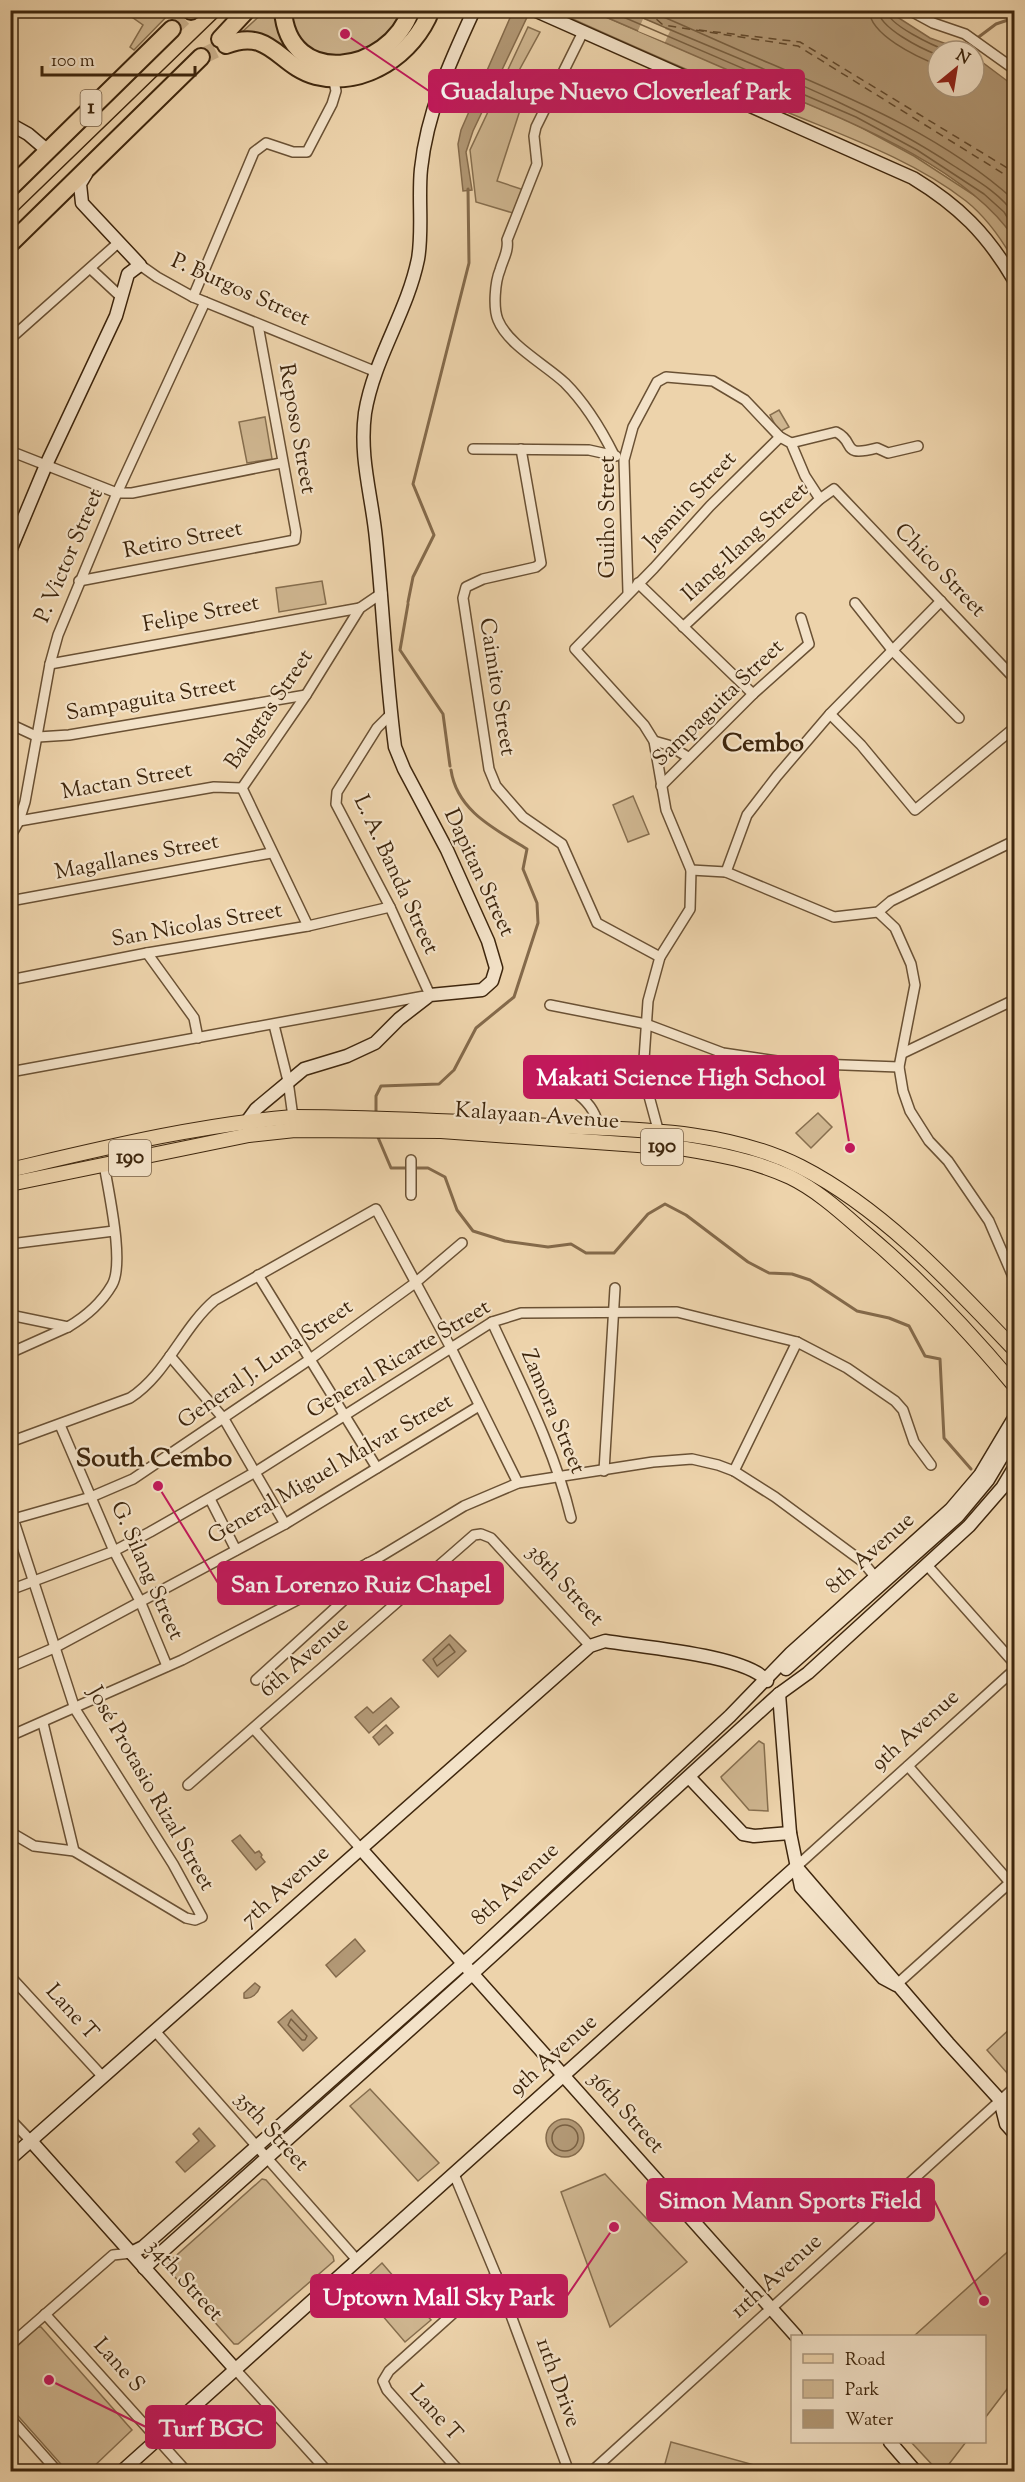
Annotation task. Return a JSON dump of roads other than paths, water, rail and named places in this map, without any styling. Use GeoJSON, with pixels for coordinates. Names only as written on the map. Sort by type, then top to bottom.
{"type":"FeatureCollection","features":[{"type":"Feature","properties":{"kind":"highway"},"geometry":{"type":"LineString","coordinates":[[247,10],[223,42],[257,40],[304,71],[317,76],[333,77],[366,73],[395,59],[418,36],[431,10]]}},
{"type":"Feature","properties":{"kind":"highway"},"geometry":{"type":"LineString","coordinates":[[283,10],[286,28],[297,46],[319,61],[340,64],[358,61],[389,46],[403,29],[411,10]]}},
{"type":"Feature","properties":{"kind":"highway","name":"1"},"geometry":{"type":"LineString","coordinates":[[10,189],[172,29]]}},
{"type":"Feature","properties":{"kind":"highway","name":"1"},"geometry":{"type":"LineString","coordinates":[[10,244],[201,57]]}},
{"type":"Feature","properties":{"kind":"main road","name":"Kalayaan Avenue"},"geometry":{"type":"LineString","coordinates":[[10,1170],[248,1120],[292,1117],[358,1124],[598,1129],[659,1133],[732,1143],[776,1156],[802,1168],[864,1208],[968,1300],[1014,1349]]}},
{"type":"Feature","properties":{"kind":"main road","name":"Kalayaan Avenue"},"geometry":{"type":"LineString","coordinates":[[10,1184],[249,1135],[358,1124]]}},
{"type":"Feature","properties":{"kind":"main road","name":"Kalayaan Avenue"},"geometry":{"type":"LineString","coordinates":[[391,1125],[441,1131],[680,1148],[760,1165],[792,1178],[833,1206],[900,1263],[953,1315],[1014,1385]]}},
{"type":"Feature","properties":{"kind":"main road"},"geometry":{"type":"LineString","coordinates":[[953,1315],[968,1300]]}},
{"type":"Feature","properties":{"kind":"street","name":"Dapitan Street"},"geometry":{"type":"LineString","coordinates":[[10,1072],[430,995],[482,990],[492,981],[496,968],[488,940],[447,850],[398,756],[391,714],[376,535],[362,452],[365,414],[374,371],[413,281],[418,256],[421,171],[425,136],[447,69],[474,10]]}},
{"type":"Feature","properties":{"kind":"street"},"geometry":{"type":"LineString","coordinates":[[534,10],[582,34],[913,178],[960,211],[990,241],[1014,280]]}},
{"type":"Feature","properties":{"kind":"street"},"geometry":{"type":"LineString","coordinates":[[909,10],[933,23],[967,35],[1014,69]]}},
{"type":"Feature","properties":{"kind":"street"},"geometry":{"type":"LineString","coordinates":[[582,34],[536,127],[534,136],[537,164],[507,240],[508,248],[498,273],[498,321],[518,345],[565,383],[590,414],[614,455]]}},
{"type":"Feature","properties":{"kind":"street"},"geometry":{"type":"LineString","coordinates":[[193,297],[254,152],[266,143],[293,152],[307,152],[332,104],[336,91],[333,77]]}},
{"type":"Feature","properties":{"kind":"street"},"geometry":{"type":"LineString","coordinates":[[10,124],[28,134],[48,151]]}},
{"type":"Feature","properties":{"kind":"street","name":"P. Burgos Street"},"geometry":{"type":"LineString","coordinates":[[91,166],[80,184],[82,203],[140,265],[156,277],[193,297],[374,371]]}},
{"type":"Feature","properties":{"kind":"street"},"geometry":{"type":"LineString","coordinates":[[10,339],[118,243]]}},
{"type":"Feature","properties":{"kind":"street"},"geometry":{"type":"LineString","coordinates":[[10,551],[46,465],[116,316],[128,274],[140,265]]}},
{"type":"Feature","properties":{"kind":"street"},"geometry":{"type":"LineString","coordinates":[[91,269],[120,296]]}},
{"type":"Feature","properties":{"kind":"street","name":"P. Victor Street"},"geometry":{"type":"LineString","coordinates":[[10,837],[20,821],[38,737],[50,664],[79,581],[205,302]]}},
{"type":"Feature","properties":{"kind":"street","name":"Reposo Street"},"geometry":{"type":"LineString","coordinates":[[258,325],[281,463],[296,532],[295,540]]}},
{"type":"Feature","properties":{"kind":"street","name":"Guiho Street"},"geometry":{"type":"LineString","coordinates":[[628,592],[624,459],[639,414],[657,382],[666,377],[713,381],[753,406],[780,437],[792,444]]}},
{"type":"Feature","properties":{"kind":"street"},"geometry":{"type":"LineString","coordinates":[[820,499],[806,476],[792,444],[836,432],[841,435],[850,449],[857,452],[878,448],[888,453],[918,446]]}},
{"type":"Feature","properties":{"kind":"street","name":"Jasmin Street"},"geometry":{"type":"LineString","coordinates":[[654,741],[644,725],[575,649],[628,592],[654,568],[710,506],[780,437]]}},
{"type":"Feature","properties":{"kind":"street"},"geometry":{"type":"LineString","coordinates":[[473,449],[589,450],[624,459]]}},
{"type":"Feature","properties":{"kind":"street","name":"Caimito Street"},"geometry":{"type":"LineString","coordinates":[[521,449],[541,563],[536,567],[483,579],[466,587],[463,598],[484,749],[496,786],[523,817],[562,844],[597,923],[660,957]]}},
{"type":"Feature","properties":{"kind":"street"},"geometry":{"type":"LineString","coordinates":[[10,451],[117,493],[132,493],[281,463]]}},
{"type":"Feature","properties":{"kind":"street","name":"Ilang-Ilang Street"},"geometry":{"type":"LineString","coordinates":[[683,627],[831,489],[836,490]]}},
{"type":"Feature","properties":{"kind":"street","name":"Chico Street"},"geometry":{"type":"LineString","coordinates":[[836,490],[1014,678]]}},
{"type":"Feature","properties":{"kind":"street","name":"Retiro Street"},"geometry":{"type":"LineString","coordinates":[[79,581],[295,540]]}},
{"type":"Feature","properties":{"kind":"street"},"geometry":{"type":"LineString","coordinates":[[638,582],[753,694]]}},
{"type":"Feature","properties":{"kind":"street","name":"Balagtas Street"},"geometry":{"type":"LineString","coordinates":[[308,926],[271,853],[242,788],[306,694],[360,608],[382,593]]}},
{"type":"Feature","properties":{"kind":"street"},"geometry":{"type":"LineString","coordinates":[[726,872],[747,815],[830,714],[941,601]]}},
{"type":"Feature","properties":{"kind":"street"},"geometry":{"type":"LineString","coordinates":[[855,603],[893,651],[959,718]]}},
{"type":"Feature","properties":{"kind":"street","name":"Felipe Street"},"geometry":{"type":"LineString","coordinates":[[50,664],[360,608]]}},
{"type":"Feature","properties":{"kind":"street","name":"Sampaguita Street"},"geometry":{"type":"LineString","coordinates":[[661,786],[753,694],[809,644],[801,618]]}},
{"type":"Feature","properties":{"kind":"street","name":"Sampaguita Street"},"geometry":{"type":"LineString","coordinates":[[38,737],[69,735],[306,694]]}},
{"type":"Feature","properties":{"kind":"street","name":"L. A. Banda Street"},"geometry":{"type":"LineString","coordinates":[[391,714],[377,728],[336,797],[336,804],[390,907],[430,995]]}},
{"type":"Feature","properties":{"kind":"street"},"geometry":{"type":"LineString","coordinates":[[830,714],[861,745],[914,809],[919,810],[1014,728]]}},
{"type":"Feature","properties":{"kind":"street"},"geometry":{"type":"LineString","coordinates":[[10,724],[38,737]]}},
{"type":"Feature","properties":{"kind":"street"},"geometry":{"type":"LineString","coordinates":[[659,1133],[643,1074],[648,1001],[660,957],[690,909],[691,870],[666,810],[654,741],[668,745],[688,757]]}},
{"type":"Feature","properties":{"kind":"street","name":"Mactan Street"},"geometry":{"type":"LineString","coordinates":[[20,821],[214,787],[242,788]]}},
{"type":"Feature","properties":{"kind":"street"},"geometry":{"type":"LineString","coordinates":[[691,870],[726,872],[834,917],[878,912],[891,901],[1014,841]]}},
{"type":"Feature","properties":{"kind":"street","name":"Magallanes Street"},"geometry":{"type":"LineString","coordinates":[[10,901],[271,853]]}},
{"type":"Feature","properties":{"kind":"street","name":"San Nicolas Street"},"geometry":{"type":"LineString","coordinates":[[10,980],[147,953],[308,926],[390,907]]}},
{"type":"Feature","properties":{"kind":"street"},"geometry":{"type":"LineString","coordinates":[[878,912],[895,928],[911,964],[915,985],[899,1067],[903,1091],[910,1111],[929,1142],[948,1161],[989,1221],[1014,1279]]}},
{"type":"Feature","properties":{"kind":"street"},"geometry":{"type":"LineString","coordinates":[[147,953],[194,1018],[198,1038]]}},
{"type":"Feature","properties":{"kind":"street"},"geometry":{"type":"LineString","coordinates":[[249,1135],[248,1120],[256,1109],[288,1081],[313,1064],[347,1056],[375,1043],[399,1019],[430,995]]}},
{"type":"Feature","properties":{"kind":"street"},"geometry":{"type":"LineString","coordinates":[[903,1053],[1014,1000]]}},
{"type":"Feature","properties":{"kind":"street"},"geometry":{"type":"LineString","coordinates":[[550,1005],[646,1024],[723,1053],[791,1064],[899,1067]]}},
{"type":"Feature","properties":{"kind":"street"},"geometry":{"type":"LineString","coordinates":[[274,1025],[288,1081],[292,1117]]}},
{"type":"Feature","properties":{"kind":"street"},"geometry":{"type":"LineString","coordinates":[[529,1070],[585,1099],[593,1110],[598,1129]]}},
{"type":"Feature","properties":{"kind":"street"},"geometry":{"type":"LineString","coordinates":[[411,1160],[411,1195]]}},
{"type":"Feature","properties":{"kind":"street"},"geometry":{"type":"LineString","coordinates":[[10,1353],[68,1327],[89,1312],[113,1284],[116,1270],[114,1231],[104,1164]]}},
{"type":"Feature","properties":{"kind":"street"},"geometry":{"type":"LineString","coordinates":[[10,1442],[130,1398],[143,1390],[212,1302],[376,1209],[452,1350],[518,1483]]}},
{"type":"Feature","properties":{"kind":"street"},"geometry":{"type":"LineString","coordinates":[[10,1244],[114,1231]]}},
{"type":"Feature","properties":{"kind":"street","name":"General J. Luna Street"},"geometry":{"type":"LineString","coordinates":[[12,1520],[92,1497],[133,1479],[309,1360],[415,1283],[462,1243]]}},
{"type":"Feature","properties":{"kind":"street"},"geometry":{"type":"LineString","coordinates":[[258,1275],[378,1468]]}},
{"type":"Feature","properties":{"kind":"street"},"geometry":{"type":"LineString","coordinates":[[604,1471],[615,1288]]}},
{"type":"Feature","properties":{"kind":"street","name":"General Ricarte Street"},"geometry":{"type":"LineString","coordinates":[[10,1590],[114,1551],[257,1472],[452,1350],[492,1322],[520,1313],[677,1312],[797,1342],[839,1364],[895,1401],[903,1410],[914,1442],[931,1465]]}},
{"type":"Feature","properties":{"kind":"street"},"geometry":{"type":"LineString","coordinates":[[10,1315],[68,1327]]}},
{"type":"Feature","properties":{"kind":"street","name":"Zamora Street"},"geometry":{"type":"LineString","coordinates":[[492,1322],[559,1478],[571,1518]]}},
{"type":"Feature","properties":{"kind":"street"},"geometry":{"type":"LineString","coordinates":[[734,1471],[797,1342]]}},
{"type":"Feature","properties":{"kind":"street"},"geometry":{"type":"LineString","coordinates":[[170,1356],[224,1419],[257,1472],[285,1524]]}},
{"type":"Feature","properties":{"kind":"street","name":"General Miguel Malvar Street"},"geometry":{"type":"LineString","coordinates":[[10,1667],[54,1648],[285,1524],[479,1406]]}},
{"type":"Feature","properties":{"kind":"street","name":"8th Avenue"},"geometry":{"type":"LineString","coordinates":[[10,2344],[113,2255],[130,2253],[143,2247],[463,1963],[767,1681],[791,1653],[968,1492],[1011,1435],[1014,1418]]}},
{"type":"Feature","properties":{"kind":"street","name":"G. Silang Street"},"geometry":{"type":"LineString","coordinates":[[60,1425],[167,1666]]}},
{"type":"Feature","properties":{"kind":"street"},"geometry":{"type":"LineString","coordinates":[[1011,1435],[975,1498],[935,1541],[801,1665],[779,1694],[790,1833],[797,1866],[890,1972],[896,1985],[1000,2100],[1014,2108]]}},
{"type":"Feature","properties":{"kind":"street"},"geometry":{"type":"LineString","coordinates":[[767,1681],[797,1660],[981,1502],[1014,1450]]}},
{"type":"Feature","properties":{"kind":"street"},"geometry":{"type":"LineString","coordinates":[[10,1736],[75,1709],[167,1666],[368,1563],[464,1506],[518,1483],[653,1462],[692,1460],[734,1471],[863,1562],[876,1578]]}},
{"type":"Feature","properties":{"kind":"street","name":"8th Avenue"},"geometry":{"type":"LineString","coordinates":[[144,2268],[472,1974],[779,1694],[808,1673],[987,1507],[1014,1468]]}},
{"type":"Feature","properties":{"kind":"street"},"geometry":{"type":"LineString","coordinates":[[210,1498],[236,1550]]}},
{"type":"Feature","properties":{"kind":"street","name":"José Protasio Rizal Street"},"geometry":{"type":"LineString","coordinates":[[10,1509],[75,1709],[173,1864],[202,1917],[195,1920],[186,1918],[74,1851]]}},
{"type":"Feature","properties":{"kind":"street","name":"38th Street"},"geometry":{"type":"LineString","coordinates":[[474,1535],[491,1538],[590,1646],[605,1641],[734,1662],[759,1672],[767,1681]]}},
{"type":"Feature","properties":{"kind":"street","name":"6th Avenue"},"geometry":{"type":"LineString","coordinates":[[188,1785],[474,1535]]}},
{"type":"Feature","properties":{"kind":"street"},"geometry":{"type":"LineString","coordinates":[[256,1680],[367,1579],[371,1573],[368,1563]]}},
{"type":"Feature","properties":{"kind":"street"},"geometry":{"type":"LineString","coordinates":[[926,1564],[1014,1663]]}},
{"type":"Feature","properties":{"kind":"street","name":"7th Avenue"},"geometry":{"type":"LineString","coordinates":[[10,2160],[590,1646]]}},
{"type":"Feature","properties":{"kind":"street","name":"9th Avenue"},"geometry":{"type":"LineString","coordinates":[[121,2472],[1014,1670]]}},
{"type":"Feature","properties":{"kind":"street"},"geometry":{"type":"LineString","coordinates":[[10,1832],[34,1846],[74,1851],[43,1723]]}},
{"type":"Feature","properties":{"kind":"street","name":"36th Street"},"geometry":{"type":"LineString","coordinates":[[254,1728],[794,2335]]}},
{"type":"Feature","properties":{"kind":"street"},"geometry":{"type":"LineString","coordinates":[[896,1985],[1013,1883],[908,1766]]}},
{"type":"Feature","properties":{"kind":"street"},"geometry":{"type":"LineString","coordinates":[[689,1777],[742,1834],[754,1836],[790,1833]]}},
{"type":"Feature","properties":{"kind":"street","name":"Lane T"},"geometry":{"type":"LineString","coordinates":[[10,1976],[103,2077]]}},
{"type":"Feature","properties":{"kind":"street","name":"35th Street"},"geometry":{"type":"LineString","coordinates":[[155,2031],[357,2260]]}},
{"type":"Feature","properties":{"kind":"street","name":"11th Avenue"},"geometry":{"type":"LineString","coordinates":[[591,2472],[1014,2088]]}},
{"type":"Feature","properties":{"kind":"street"},"geometry":{"type":"LineString","coordinates":[[1000,2100],[1006,2124],[1014,2133]]}},
{"type":"Feature","properties":{"kind":"street","name":"34th Street"},"geometry":{"type":"LineString","coordinates":[[10,2119],[328,2472]]}},
{"type":"Feature","properties":{"kind":"street","name":"11th Drive"},"geometry":{"type":"LineString","coordinates":[[454,2174],[496,2275],[569,2472]]}},
{"type":"Feature","properties":{"kind":"street","name":"Lane T"},"geometry":{"type":"LineString","coordinates":[[460,2472],[387,2390],[383,2381],[389,2371],[496,2275]]}},
{"type":"Feature","properties":{"kind":"street","name":"Lane S"},"geometry":{"type":"LineString","coordinates":[[45,2314],[187,2472]]}},
{"type":"Feature","properties":{"kind":"street"},"geometry":{"type":"LineString","coordinates":[[10,2418],[58,2472]]}},
{"type":"Feature","properties":{"kind":"street"},"geometry":{"type":"LineString","coordinates":[[891,2443],[916,2472]]}},
{"type":"Feature","properties":{"kind":"water"},"geometry":{"type":"Polygon","coordinates":[[[513,11],[530,11],[473,131],[466,152],[472,190],[463,191],[458,144],[461,130],[513,11]]]}},
{"type":"Feature","properties":{"kind":"water"},"geometry":{"type":"Polygon","coordinates":[[[592,11],[888,11],[933,39],[926,39],[926,99],[986,99],[986,65],[1014,86],[1014,238],[992,212],[933,166],[862,128],[592,11]]]}},
{"type":"Feature","properties":{"kind":"water"},"geometry":{"type":"Polygon","coordinates":[[[450,1635],[466,1651],[438,1677],[423,1660],[450,1635]]]}},
{"type":"Feature","properties":{"kind":"water"},"geometry":{"type":"Polygon","coordinates":[[[391,1698],[399,1707],[369,1733],[355,1717],[367,1707],[373,1713],[391,1698]]]}},
{"type":"Feature","properties":{"kind":"water"},"geometry":{"type":"Polygon","coordinates":[[[386,1725],[393,1733],[379,1745],[373,1737],[386,1725]]]}},
{"type":"Feature","properties":{"kind":"water"},"geometry":{"type":"Polygon","coordinates":[[[240,1835],[255,1853],[259,1851],[262,1855],[265,1862],[256,1870],[232,1841],[240,1835]]]}},
{"type":"Feature","properties":{"kind":"water"},"geometry":{"type":"Polygon","coordinates":[[[355,1939],[365,1951],[336,1977],[326,1965],[355,1939]]]}},
{"type":"Feature","properties":{"kind":"water"},"geometry":{"type":"Polygon","coordinates":[[[255,1983],[260,1987],[258,1992],[252,1997],[244,1998],[244,1993],[255,1983]]]}},
{"type":"Feature","properties":{"kind":"water"},"geometry":{"type":"Polygon","coordinates":[[[292,2010],[317,2038],[303,2051],[278,2022],[292,2010]]]}},
{"type":"Feature","properties":{"kind":"water"},"geometry":{"type":"Polygon","coordinates":[[[565,2119],[579,2124],[584,2138],[579,2152],[565,2157],[551,2152],[546,2138],[551,2124],[565,2119]]]}},
{"type":"Feature","properties":{"kind":"water"},"geometry":{"type":"Polygon","coordinates":[[[199,2128],[215,2146],[185,2172],[176,2162],[199,2141],[193,2134],[199,2128]]]}},
{"type":"Feature","properties":{"kind":"waterway"},"geometry":{"type":"LineString","coordinates":[[976,39],[996,24],[1014,18]]}},
{"type":"Feature","properties":{"kind":"waterway"},"geometry":{"type":"LineString","coordinates":[[408,602],[413,577],[434,535],[413,484],[469,263],[468,189]]}},
{"type":"Feature","properties":{"kind":"waterway"},"geometry":{"type":"LineString","coordinates":[[408,604],[400,650],[443,714],[450,766]]}},
{"type":"Feature","properties":{"kind":"waterway"},"geometry":{"type":"LineString","coordinates":[[376,1113],[376,1096],[381,1086],[439,1084],[454,1070],[476,1028],[514,997],[538,923],[537,903],[523,869],[527,849],[490,826],[469,808],[461,797],[451,770]]}},
{"type":"Feature","properties":{"kind":"waterway"},"geometry":{"type":"LineString","coordinates":[[377,1135],[391,1168],[428,1168],[445,1177],[457,1210],[473,1231],[505,1241],[548,1247],[571,1244],[586,1253],[614,1253],[648,1214],[665,1204],[686,1215],[748,1262],[769,1273],[792,1274],[810,1280],[857,1311],[889,1318],[909,1326],[925,1356],[940,1359],[944,1438],[971,1469]]}},
{"type":"Feature","properties":{"kind":"tunnel"},"geometry":{"type":"LineString","coordinates":[[172,29],[191,11]]}},
{"type":"Feature","properties":{"kind":"tunnel"},"geometry":{"type":"LineString","coordinates":[[201,57],[226,45]]}},
{"type":"Feature","properties":{"kind":"tram line"},"geometry":{"type":"LineString","coordinates":[[10,218],[225,10]]}},
{"type":"Feature","properties":{"kind":"place","name":"Guadalupe Nuevo Cloverleaf Park"},"geometry":{"type":"Point","coordinates":[345,34]}},
{"type":"Feature","properties":{"kind":"place","name":"Makati Science High School"},"geometry":{"type":"Point","coordinates":[850,1148]}},
{"type":"Feature","properties":{"kind":"place","name":"San Lorenzo Ruiz Chapel"},"geometry":{"type":"Point","coordinates":[158,1486]}},
{"type":"Feature","properties":{"kind":"place","name":"Uptown Mall Sky Park"},"geometry":{"type":"Point","coordinates":[614,2227]}},
{"type":"Feature","properties":{"kind":"place","name":"Simon Mann Sports Field"},"geometry":{"type":"Point","coordinates":[984,2301]}},
{"type":"Feature","properties":{"kind":"place","name":"Turf BGC"},"geometry":{"type":"Point","coordinates":[49,2380]}},
{"type":"Feature","properties":{"kind":"district","name":"Cembo"},"geometry":{"type":"Point","coordinates":[763,744]}},
{"type":"Feature","properties":{"kind":"district","name":"South Cembo"},"geometry":{"type":"Point","coordinates":[154,1459]}}]}
